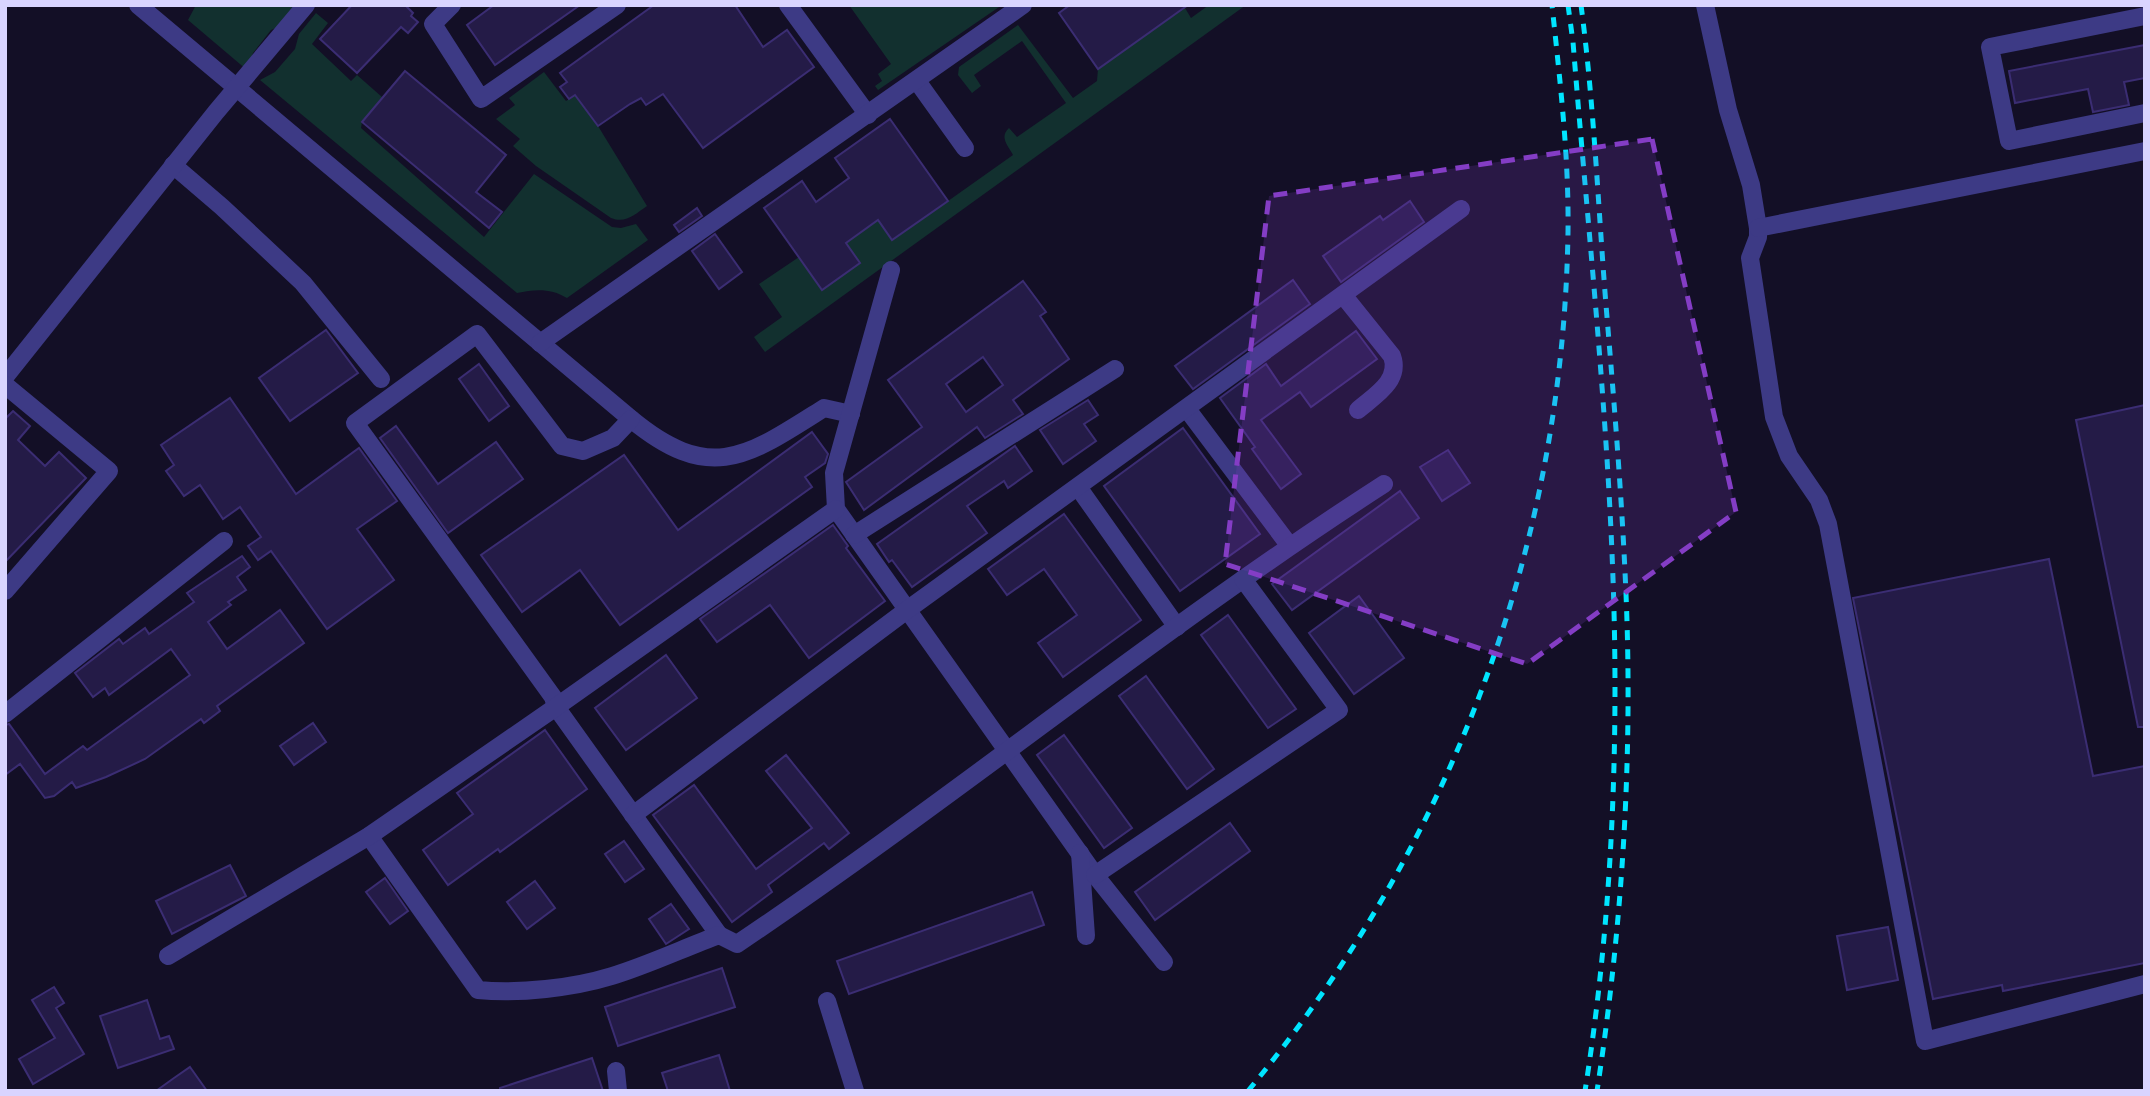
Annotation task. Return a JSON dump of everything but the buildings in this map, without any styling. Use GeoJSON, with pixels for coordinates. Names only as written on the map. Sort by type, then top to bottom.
{"type":"FeatureCollection","features":[{"type":"Feature","properties":{"kind":"street"},"geometry":{"type":"LineString","coordinates":[[138,5],[631,419],[679,452],[715,459],[735,457],[757,449],[824,408],[851,414]]}},
{"type":"Feature","properties":{"kind":"street"},"geometry":{"type":"LineString","coordinates":[[5,377],[173,165],[306,5]]}},
{"type":"Feature","properties":{"kind":"street"},"geometry":{"type":"LineString","coordinates":[[452,5],[433,24],[481,100],[617,5]]}},
{"type":"Feature","properties":{"kind":"street"},"geometry":{"type":"LineString","coordinates":[[788,5],[868,115]]}},
{"type":"Feature","properties":{"kind":"street"},"geometry":{"type":"LineString","coordinates":[[540,343],[1023,5]]}},
{"type":"Feature","properties":{"kind":"street"},"geometry":{"type":"LineString","coordinates":[[1704,5],[1728,110],[1751,186],[1758,237],[1750,258],[1774,417],[1789,456],[1819,500],[1829,524],[1925,1041],[2145,984]]}},
{"type":"Feature","properties":{"kind":"street"},"geometry":{"type":"LineString","coordinates":[[2145,16],[1990,47],[2009,141],[2145,113]]}},
{"type":"Feature","properties":{"kind":"street"},"geometry":{"type":"LineString","coordinates":[[917,81],[965,148]]}},
{"type":"Feature","properties":{"kind":"street"},"geometry":{"type":"LineString","coordinates":[[1758,228],[2145,151]]}},
{"type":"Feature","properties":{"kind":"street"},"geometry":{"type":"LineString","coordinates":[[173,165],[303,283],[381,379]]}},
{"type":"Feature","properties":{"kind":"street"},"geometry":{"type":"LineString","coordinates":[[633,815],[907,610],[1461,209]]}},
{"type":"Feature","properties":{"kind":"street"},"geometry":{"type":"LineString","coordinates":[[891,270],[834,473],[836,509],[1080,853],[1164,962]]}},
{"type":"Feature","properties":{"kind":"street"},"geometry":{"type":"LineString","coordinates":[[1343,295],[1395,363],[1394,373],[1387,385],[1358,410]]}},
{"type":"Feature","properties":{"kind":"street"},"geometry":{"type":"LineString","coordinates":[[631,419],[612,438],[583,451],[562,446],[477,334],[355,424],[553,697],[556,707],[719,935],[737,944],[833,880],[1289,545],[1384,484]]}},
{"type":"Feature","properties":{"kind":"street"},"geometry":{"type":"LineString","coordinates":[[854,536],[1115,369]]}},
{"type":"Feature","properties":{"kind":"street"},"geometry":{"type":"LineString","coordinates":[[5,385],[108,471],[5,591]]}},
{"type":"Feature","properties":{"kind":"street"},"geometry":{"type":"LineString","coordinates":[[1187,409],[1289,545]]}},
{"type":"Feature","properties":{"kind":"street"},"geometry":{"type":"LineString","coordinates":[[1078,487],[1177,627]]}},
{"type":"Feature","properties":{"kind":"street"},"geometry":{"type":"LineString","coordinates":[[168,956],[369,835],[836,509]]}},
{"type":"Feature","properties":{"kind":"street"},"geometry":{"type":"LineString","coordinates":[[5,715],[224,541]]}},
{"type":"Feature","properties":{"kind":"street"},"geometry":{"type":"LineString","coordinates":[[1096,875],[1339,710],[1243,579]]}},
{"type":"Feature","properties":{"kind":"street"},"geometry":{"type":"LineString","coordinates":[[369,835],[478,990],[500,992],[542,989],[612,976],[719,935]]}},
{"type":"Feature","properties":{"kind":"street"},"geometry":{"type":"LineString","coordinates":[[1080,853],[1086,936]]}},
{"type":"Feature","properties":{"kind":"street"},"geometry":{"type":"LineString","coordinates":[[827,1001],[855,1091]]}},
{"type":"Feature","properties":{"kind":"street"},"geometry":{"type":"LineString","coordinates":[[616,1070],[618,1091]]}},
{"type":"Feature","properties":{"kind":"highlighted area"},"geometry":{"type":"Polygon","coordinates":[[[1652,139],[1736,512],[1527,664],[1225,564],[1269,196],[1652,139]]]}},
{"type":"Feature","properties":{"kind":"green space"},"geometry":{"type":"Polygon","coordinates":[[[196,5],[301,5],[285,24],[271,30],[253,53],[247,70],[188,20],[196,5]]]}},
{"type":"Feature","properties":{"kind":"green space"},"geometry":{"type":"Polygon","coordinates":[[[849,5],[1002,5],[878,90],[875,86],[882,81],[878,74],[891,64],[849,5]]]}},
{"type":"Feature","properties":{"kind":"green space"},"geometry":{"type":"Polygon","coordinates":[[[1209,5],[1246,5],[765,352],[754,337],[782,317],[759,284],[799,257],[822,290],[859,263],[846,243],[878,220],[893,240],[1013,155],[1005,138],[1009,128],[1017,137],[1066,103],[1022,41],[974,75],[981,86],[972,93],[958,75],[959,67],[1018,25],[1073,98],[1097,81],[1098,69],[1185,8],[1191,18],[1209,5]]]}},
{"type":"Feature","properties":{"kind":"green space"},"geometry":{"type":"Polygon","coordinates":[[[316,13],[328,23],[312,44],[351,81],[357,75],[382,97],[362,122],[361,128],[484,237],[534,174],[612,227],[621,228],[636,224],[648,240],[567,298],[543,290],[517,293],[260,80],[275,72],[295,49],[299,34],[316,13]]]}},
{"type":"Feature","properties":{"kind":"green space"},"geometry":{"type":"Polygon","coordinates":[[[544,72],[566,101],[575,95],[598,126],[647,206],[626,219],[611,218],[536,166],[513,146],[520,139],[496,119],[515,105],[509,98],[544,72]]]}},
{"type":"Feature","properties":{"kind":"railway"},"geometry":{"type":"LineString","coordinates":[[1248,1091],[1320,997],[1383,899],[1437,796],[1482,689],[1518,579],[1544,466],[1561,350],[1568,232],[1563,119],[1552,5]]}},
{"type":"Feature","properties":{"kind":"railway"},"geometry":{"type":"LineString","coordinates":[[1568,5],[1603,397],[1615,671],[1613,792],[1606,912],[1585,1091]]}},
{"type":"Feature","properties":{"kind":"railway"},"geometry":{"type":"LineString","coordinates":[[1581,5],[1593,117],[1618,450],[1628,656],[1624,843],[1613,968],[1597,1091]]}}]}
